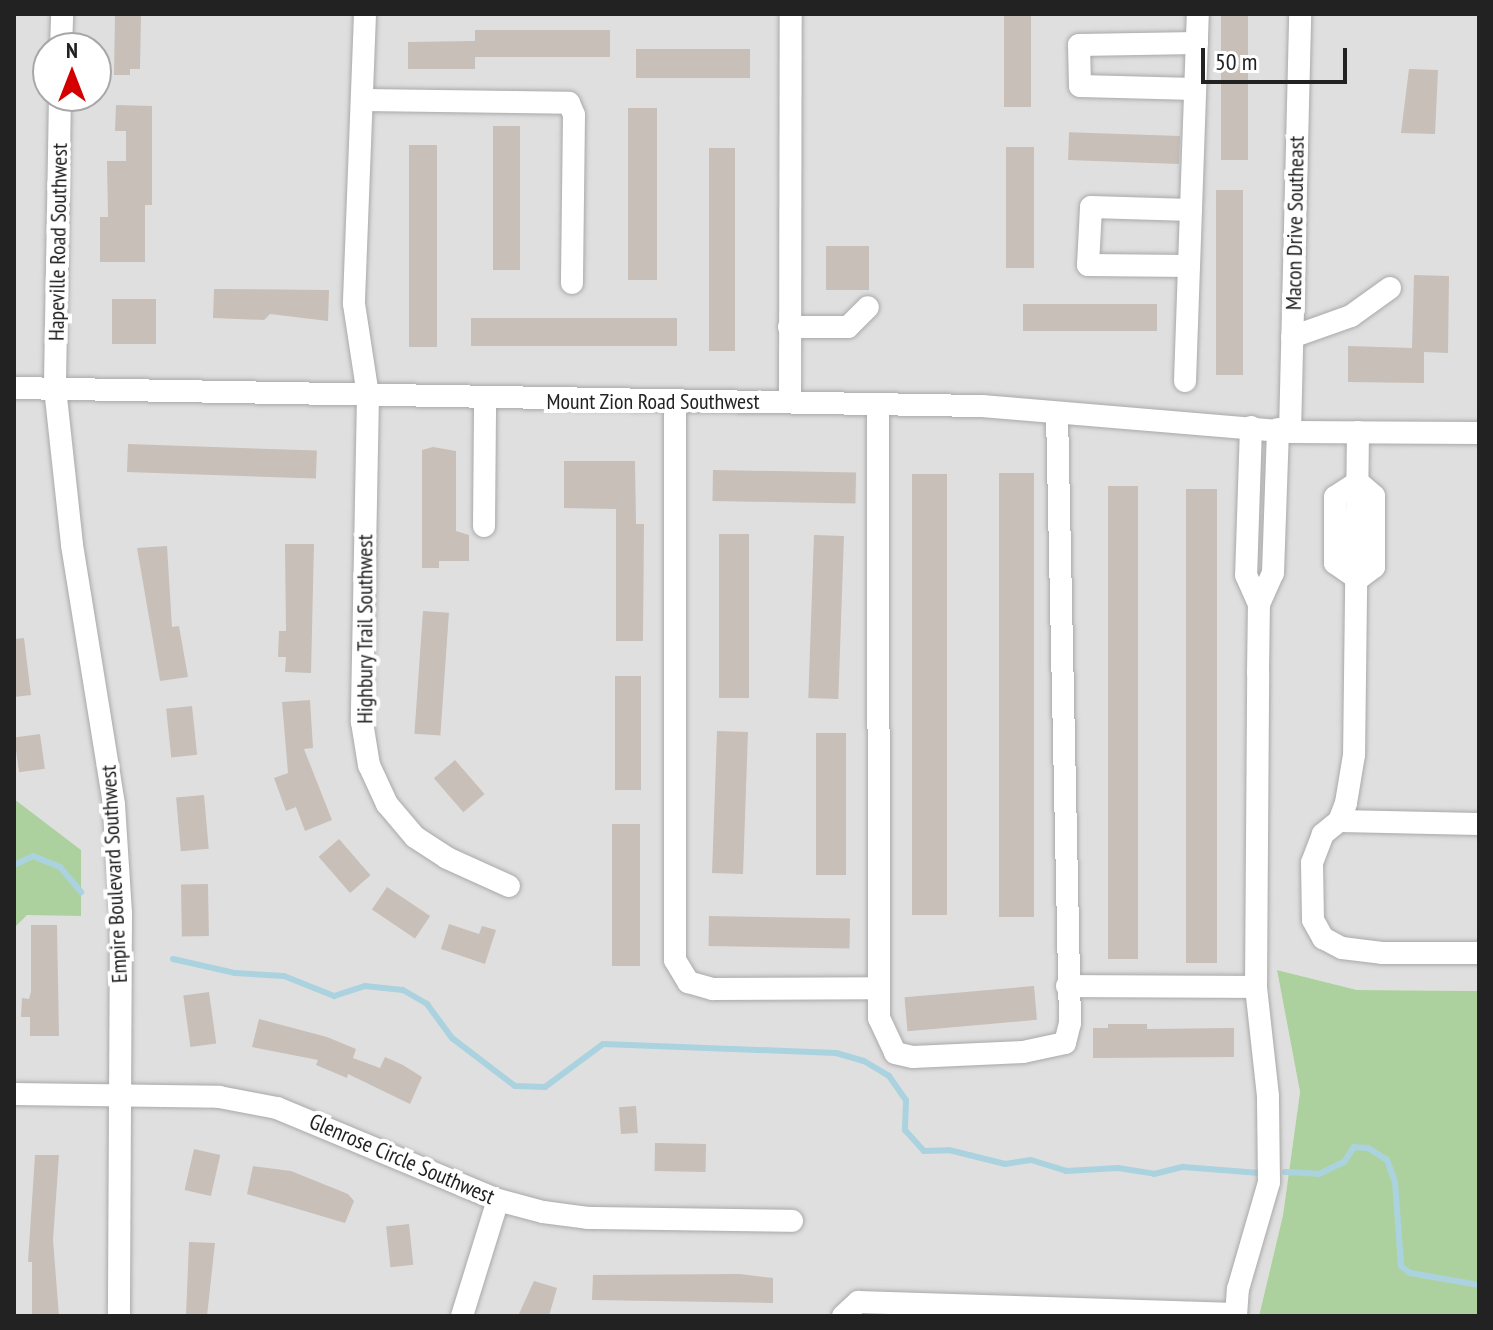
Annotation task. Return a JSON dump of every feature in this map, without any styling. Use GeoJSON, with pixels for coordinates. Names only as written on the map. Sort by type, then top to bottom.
{"type":"FeatureCollection","features":[{"type":"Feature","properties":{"kind":"street","name":"Highbury Trail Southwest"},"geometry":{"type":"LineString","coordinates":[[365,14],[354,304],[368,396],[362,722],[369,765],[387,804],[415,837],[447,858],[509,886]]}},
{"type":"Feature","properties":{"kind":"street"},"geometry":{"type":"LineString","coordinates":[[790,402],[791,14]]}},
{"type":"Feature","properties":{"kind":"street"},"geometry":{"type":"LineString","coordinates":[[1185,381],[1198,14]]}},
{"type":"Feature","properties":{"kind":"street","name":"Macon Drive Southeast"},"geometry":{"type":"LineString","coordinates":[[1259,604],[1273,573],[1292,337],[1300,14]]}},
{"type":"Feature","properties":{"kind":"street"},"geometry":{"type":"LineString","coordinates":[[1195,89],[1080,86],[1079,45],[1197,43]]}},
{"type":"Feature","properties":{"kind":"street"},"geometry":{"type":"LineString","coordinates":[[364,100],[569,103],[574,115],[572,283]]}},
{"type":"Feature","properties":{"kind":"street","name":"Hapeville Road Southwest"},"geometry":{"type":"LineString","coordinates":[[55,388],[60,112]]}},
{"type":"Feature","properties":{"kind":"street"},"geometry":{"type":"LineString","coordinates":[[1189,266],[1088,265],[1091,207],[1191,210]]}},
{"type":"Feature","properties":{"kind":"street"},"geometry":{"type":"LineString","coordinates":[[1292,337],[1351,316],[1390,288]]}},
{"type":"Feature","properties":{"kind":"street"},"geometry":{"type":"LineString","coordinates":[[789,327],[848,327],[868,307]]}},
{"type":"Feature","properties":{"kind":"street","name":"Mount Zion Road Southwest"},"geometry":{"type":"LineString","coordinates":[[14,388],[485,400],[790,402],[1057,413],[1284,430],[1479,433]]}},
{"type":"Feature","properties":{"kind":"street","name":"Empire Boulevard Southwest"},"geometry":{"type":"LineString","coordinates":[[55,388],[72,545],[114,805],[120,1093],[119,1316]]}},
{"type":"Feature","properties":{"kind":"street"},"geometry":{"type":"LineString","coordinates":[[484,526],[485,400]]}},
{"type":"Feature","properties":{"kind":"street"},"geometry":{"type":"LineString","coordinates":[[675,403],[675,960],[688,982],[713,989],[878,988]]}},
{"type":"Feature","properties":{"kind":"street"},"geometry":{"type":"LineString","coordinates":[[878,405],[878,988],[885,1041],[895,1053],[913,1057],[1023,1052],[1065,1043],[1067,986],[1057,413]]}},
{"type":"Feature","properties":{"kind":"street"},"geometry":{"type":"LineString","coordinates":[[843,1316],[858,1302],[1236,1315],[1269,1182],[1268,1096],[1256,987],[1259,604],[1246,575],[1251,427]]}},
{"type":"Feature","properties":{"kind":"street"},"geometry":{"type":"LineString","coordinates":[[1358,432],[1358,482],[1374,496],[1366,534],[1374,567],[1358,579]]}},
{"type":"Feature","properties":{"kind":"street"},"geometry":{"type":"LineString","coordinates":[[1358,482],[1335,497],[1335,563],[1358,579]]}},
{"type":"Feature","properties":{"kind":"street"},"geometry":{"type":"LineString","coordinates":[[1335,534],[1366,534]]}},
{"type":"Feature","properties":{"kind":"street"},"geometry":{"type":"LineString","coordinates":[[1358,579],[1354,755],[1339,821],[1323,834],[1312,863],[1313,920],[1323,938],[1342,948],[1382,953],[1479,953]]}},
{"type":"Feature","properties":{"kind":"street"},"geometry":{"type":"LineString","coordinates":[[1339,821],[1479,824]]}},
{"type":"Feature","properties":{"kind":"street"},"geometry":{"type":"LineString","coordinates":[[1067,986],[1256,987]]}},
{"type":"Feature","properties":{"kind":"street","name":"Glenrose Circle Southwest"},"geometry":{"type":"LineString","coordinates":[[14,1094],[120,1093],[219,1097],[277,1108],[498,1200],[588,1218],[792,1221]]}},
{"type":"Feature","properties":{"kind":"street"},"geometry":{"type":"LineString","coordinates":[[462,1316],[498,1200]]}},
{"type":"Feature","properties":{"kind":"shaded area"},"geometry":{"type":"Polygon","coordinates":[[[14,14],[1479,14],[1479,991],[1357,990],[1277,970],[1300,1092],[1283,1215],[1259,1316],[14,1316],[14,14]]]}},
{"type":"Feature","properties":{"kind":"green space"},"geometry":{"type":"Polygon","coordinates":[[[14,799],[81,850],[81,916],[27,915],[14,928],[14,799]]]}},
{"type":"Feature","properties":{"kind":"green space"},"geometry":{"type":"Polygon","coordinates":[[[1277,970],[1357,990],[1479,991],[1479,1316],[1259,1316],[1283,1215],[1300,1092],[1277,970]]]}},
{"type":"Feature","properties":{"kind":"building"},"geometry":{"type":"Polygon","coordinates":[[[115,14],[141,14],[140,69],[130,69],[130,75],[114,75],[115,14]]]}},
{"type":"Feature","properties":{"kind":"building"},"geometry":{"type":"Polygon","coordinates":[[[1004,14],[1031,14],[1031,107],[1004,107],[1004,14]]]}},
{"type":"Feature","properties":{"kind":"building"},"geometry":{"type":"Polygon","coordinates":[[[1221,14],[1248,14],[1248,160],[1221,160],[1221,14]]]}},
{"type":"Feature","properties":{"kind":"building"},"geometry":{"type":"Polygon","coordinates":[[[475,30],[610,30],[610,57],[475,57],[475,69],[408,69],[408,42],[475,41],[475,30]]]}},
{"type":"Feature","properties":{"kind":"building"},"geometry":{"type":"Polygon","coordinates":[[[636,49],[750,49],[750,78],[636,78],[636,49]]]}},
{"type":"Feature","properties":{"kind":"building"},"geometry":{"type":"Polygon","coordinates":[[[1409,69],[1438,70],[1435,134],[1401,133],[1409,69]]]}},
{"type":"Feature","properties":{"kind":"building"},"geometry":{"type":"Polygon","coordinates":[[[116,105],[152,106],[152,205],[145,205],[145,262],[100,262],[100,217],[108,217],[107,161],[126,161],[126,131],[115,131],[116,105]]]}},
{"type":"Feature","properties":{"kind":"building"},"geometry":{"type":"Polygon","coordinates":[[[628,108],[657,108],[657,280],[628,280],[628,108]]]}},
{"type":"Feature","properties":{"kind":"building"},"geometry":{"type":"Polygon","coordinates":[[[493,126],[520,126],[520,270],[493,270],[493,126]]]}},
{"type":"Feature","properties":{"kind":"building"},"geometry":{"type":"Polygon","coordinates":[[[1069,132],[1180,136],[1179,164],[1068,160],[1069,132]]]}},
{"type":"Feature","properties":{"kind":"building"},"geometry":{"type":"Polygon","coordinates":[[[409,145],[437,145],[437,347],[409,347],[409,145]]]}},
{"type":"Feature","properties":{"kind":"building"},"geometry":{"type":"Polygon","coordinates":[[[1006,147],[1034,147],[1034,268],[1006,268],[1006,147]]]}},
{"type":"Feature","properties":{"kind":"building"},"geometry":{"type":"Polygon","coordinates":[[[709,148],[735,148],[735,351],[709,351],[709,148]]]}},
{"type":"Feature","properties":{"kind":"building"},"geometry":{"type":"Polygon","coordinates":[[[1216,190],[1243,190],[1243,375],[1216,375],[1216,190]]]}},
{"type":"Feature","properties":{"kind":"building"},"geometry":{"type":"Polygon","coordinates":[[[826,246],[869,246],[869,290],[826,290],[826,246]]]}},
{"type":"Feature","properties":{"kind":"building"},"geometry":{"type":"Polygon","coordinates":[[[1414,275],[1449,276],[1448,353],[1424,352],[1424,383],[1348,382],[1348,346],[1412,348],[1414,275]]]}},
{"type":"Feature","properties":{"kind":"building"},"geometry":{"type":"Polygon","coordinates":[[[214,289],[329,290],[328,321],[270,314],[264,320],[213,318],[214,289]]]}},
{"type":"Feature","properties":{"kind":"building"},"geometry":{"type":"Polygon","coordinates":[[[112,299],[156,299],[156,344],[112,344],[112,299]]]}},
{"type":"Feature","properties":{"kind":"building"},"geometry":{"type":"Polygon","coordinates":[[[1023,304],[1157,304],[1157,331],[1023,331],[1023,304]]]}},
{"type":"Feature","properties":{"kind":"building"},"geometry":{"type":"Polygon","coordinates":[[[471,318],[677,318],[677,346],[471,346],[471,318]]]}},
{"type":"Feature","properties":{"kind":"building"},"geometry":{"type":"Polygon","coordinates":[[[128,444],[317,451],[316,479],[127,472],[128,444]]]}},
{"type":"Feature","properties":{"kind":"building"},"geometry":{"type":"Polygon","coordinates":[[[433,447],[456,451],[456,531],[469,535],[469,561],[439,561],[439,568],[422,568],[422,450],[433,447]]]}},
{"type":"Feature","properties":{"kind":"building"},"geometry":{"type":"Polygon","coordinates":[[[564,461],[635,461],[636,524],[644,524],[643,641],[616,641],[616,509],[564,508],[564,461]]]}},
{"type":"Feature","properties":{"kind":"building"},"geometry":{"type":"Polygon","coordinates":[[[713,470],[856,472],[855,503],[712,501],[713,470]]]}},
{"type":"Feature","properties":{"kind":"building"},"geometry":{"type":"Polygon","coordinates":[[[999,473],[1034,473],[1034,917],[999,917],[999,473]]]}},
{"type":"Feature","properties":{"kind":"building"},"geometry":{"type":"Polygon","coordinates":[[[912,474],[947,474],[947,915],[912,915],[912,474]]]}},
{"type":"Feature","properties":{"kind":"building"},"geometry":{"type":"Polygon","coordinates":[[[1108,486],[1138,486],[1138,959],[1108,959],[1108,486]]]}},
{"type":"Feature","properties":{"kind":"building"},"geometry":{"type":"Polygon","coordinates":[[[1186,489],[1217,489],[1217,963],[1186,963],[1186,489]]]}},
{"type":"Feature","properties":{"kind":"building"},"geometry":{"type":"Polygon","coordinates":[[[719,534],[749,534],[749,698],[719,698],[719,534]]]}},
{"type":"Feature","properties":{"kind":"building"},"geometry":{"type":"Polygon","coordinates":[[[814,535],[844,536],[838,699],[808,698],[814,535]]]}},
{"type":"Feature","properties":{"kind":"building"},"geometry":{"type":"Polygon","coordinates":[[[285,544],[314,544],[311,673],[285,672],[286,657],[278,657],[279,631],[286,631],[285,544]]]}},
{"type":"Feature","properties":{"kind":"building"},"geometry":{"type":"Polygon","coordinates":[[[167,546],[172,627],[179,626],[188,677],[160,681],[137,548],[167,546]]]}},
{"type":"Feature","properties":{"kind":"building"},"geometry":{"type":"Polygon","coordinates":[[[423,611],[449,613],[440,736],[414,734],[423,611]]]}},
{"type":"Feature","properties":{"kind":"building"},"geometry":{"type":"Polygon","coordinates":[[[24,638],[31,695],[14,697],[14,639],[24,638]]]}},
{"type":"Feature","properties":{"kind":"building"},"geometry":{"type":"Polygon","coordinates":[[[615,676],[641,676],[641,790],[615,790],[615,676]]]}},
{"type":"Feature","properties":{"kind":"building"},"geometry":{"type":"Polygon","coordinates":[[[310,700],[313,748],[304,749],[332,820],[305,831],[296,807],[286,811],[274,778],[288,773],[282,702],[310,700]]]}},
{"type":"Feature","properties":{"kind":"building"},"geometry":{"type":"Polygon","coordinates":[[[192,706],[197,755],[171,757],[166,709],[192,706]]]}},
{"type":"Feature","properties":{"kind":"building"},"geometry":{"type":"Polygon","coordinates":[[[717,731],[748,732],[743,874],[712,873],[717,731]]]}},
{"type":"Feature","properties":{"kind":"building"},"geometry":{"type":"Polygon","coordinates":[[[816,733],[846,733],[846,875],[816,875],[816,733]]]}},
{"type":"Feature","properties":{"kind":"building"},"geometry":{"type":"Polygon","coordinates":[[[40,734],[45,769],[19,772],[14,738],[40,734]]]}},
{"type":"Feature","properties":{"kind":"building"},"geometry":{"type":"Polygon","coordinates":[[[455,760],[485,794],[463,812],[434,778],[455,760]]]}},
{"type":"Feature","properties":{"kind":"building"},"geometry":{"type":"Polygon","coordinates":[[[204,795],[209,849],[181,851],[176,797],[204,795]]]}},
{"type":"Feature","properties":{"kind":"building"},"geometry":{"type":"Polygon","coordinates":[[[612,824],[640,824],[640,966],[612,966],[612,824]]]}},
{"type":"Feature","properties":{"kind":"building"},"geometry":{"type":"Polygon","coordinates":[[[339,839],[370,875],[350,893],[319,857],[339,839]]]}},
{"type":"Feature","properties":{"kind":"building"},"geometry":{"type":"Polygon","coordinates":[[[181,884],[208,884],[209,936],[182,936],[181,884]]]}},
{"type":"Feature","properties":{"kind":"building"},"geometry":{"type":"Polygon","coordinates":[[[387,887],[430,916],[415,938],[372,909],[387,887]]]}},
{"type":"Feature","properties":{"kind":"building"},"geometry":{"type":"Polygon","coordinates":[[[709,916],[850,918],[849,948],[708,946],[709,916]]]}},
{"type":"Feature","properties":{"kind":"building"},"geometry":{"type":"Polygon","coordinates":[[[449,924],[479,934],[482,926],[496,930],[485,964],[441,949],[449,924]]]}},
{"type":"Feature","properties":{"kind":"building"},"geometry":{"type":"Polygon","coordinates":[[[31,925],[57,925],[59,1036],[30,1036],[30,1017],[21,1017],[22,998],[29,999],[31,992],[31,925]]]}},
{"type":"Feature","properties":{"kind":"building"},"geometry":{"type":"Polygon","coordinates":[[[1034,986],[1037,1020],[907,1031],[904,997],[1034,986]]]}},
{"type":"Feature","properties":{"kind":"building"},"geometry":{"type":"Polygon","coordinates":[[[209,992],[216,1043],[190,1047],[183,996],[209,992]]]}},
{"type":"Feature","properties":{"kind":"building"},"geometry":{"type":"Polygon","coordinates":[[[259,1019],[327,1037],[356,1049],[353,1058],[380,1068],[385,1057],[403,1065],[422,1077],[410,1104],[348,1074],[347,1078],[316,1065],[318,1060],[252,1047],[259,1019]]]}},
{"type":"Feature","properties":{"kind":"building"},"geometry":{"type":"Polygon","coordinates":[[[1108,1024],[1147,1024],[1147,1029],[1234,1028],[1234,1057],[1093,1058],[1093,1028],[1108,1028],[1108,1024]]]}},
{"type":"Feature","properties":{"kind":"building"},"geometry":{"type":"Polygon","coordinates":[[[636,1106],[638,1133],[621,1134],[619,1107],[636,1106]]]}},
{"type":"Feature","properties":{"kind":"building"},"geometry":{"type":"Polygon","coordinates":[[[655,1143],[706,1144],[706,1172],[655,1171],[655,1143]]]}},
{"type":"Feature","properties":{"kind":"building"},"geometry":{"type":"Polygon","coordinates":[[[194,1149],[220,1155],[211,1196],[185,1190],[194,1149]]]}},
{"type":"Feature","properties":{"kind":"building"},"geometry":{"type":"Polygon","coordinates":[[[35,1155],[59,1155],[53,1240],[59,1316],[32,1316],[32,1262],[28,1262],[35,1155]]]}},
{"type":"Feature","properties":{"kind":"building"},"geometry":{"type":"Polygon","coordinates":[[[253,1166],[291,1171],[348,1194],[354,1201],[345,1223],[247,1194],[253,1166]]]}},
{"type":"Feature","properties":{"kind":"building"},"geometry":{"type":"Polygon","coordinates":[[[409,1224],[413,1265],[390,1267],[386,1226],[409,1224]]]}},
{"type":"Feature","properties":{"kind":"building"},"geometry":{"type":"Polygon","coordinates":[[[189,1242],[215,1243],[207,1316],[186,1316],[189,1242]]]}},
{"type":"Feature","properties":{"kind":"building"},"geometry":{"type":"Polygon","coordinates":[[[740,1274],[773,1278],[773,1303],[592,1300],[593,1275],[740,1274]]]}},
{"type":"Feature","properties":{"kind":"building"},"geometry":{"type":"Polygon","coordinates":[[[534,1281],[557,1288],[549,1316],[518,1316],[534,1281]]]}},
{"type":"Feature","properties":{"kind":"waterway"},"geometry":{"type":"LineString","coordinates":[[14,865],[33,856],[60,867],[81,892]]}},
{"type":"Feature","properties":{"kind":"waterway"},"geometry":{"type":"LineString","coordinates":[[173,959],[235,973],[284,976],[334,996],[365,986],[403,990],[427,1004],[452,1038],[515,1086],[545,1087],[603,1044],[836,1053],[864,1061],[889,1076],[906,1100],[905,1130],[924,1151],[949,1150],[1005,1164],[1031,1160],[1066,1171],[1118,1168],[1154,1174],[1183,1167],[1260,1173]]}},
{"type":"Feature","properties":{"kind":"waterway"},"geometry":{"type":"LineString","coordinates":[[1285,1172],[1319,1174],[1344,1162],[1354,1147],[1368,1148],[1387,1160],[1395,1182],[1401,1266],[1410,1273],[1479,1285]]}}]}
